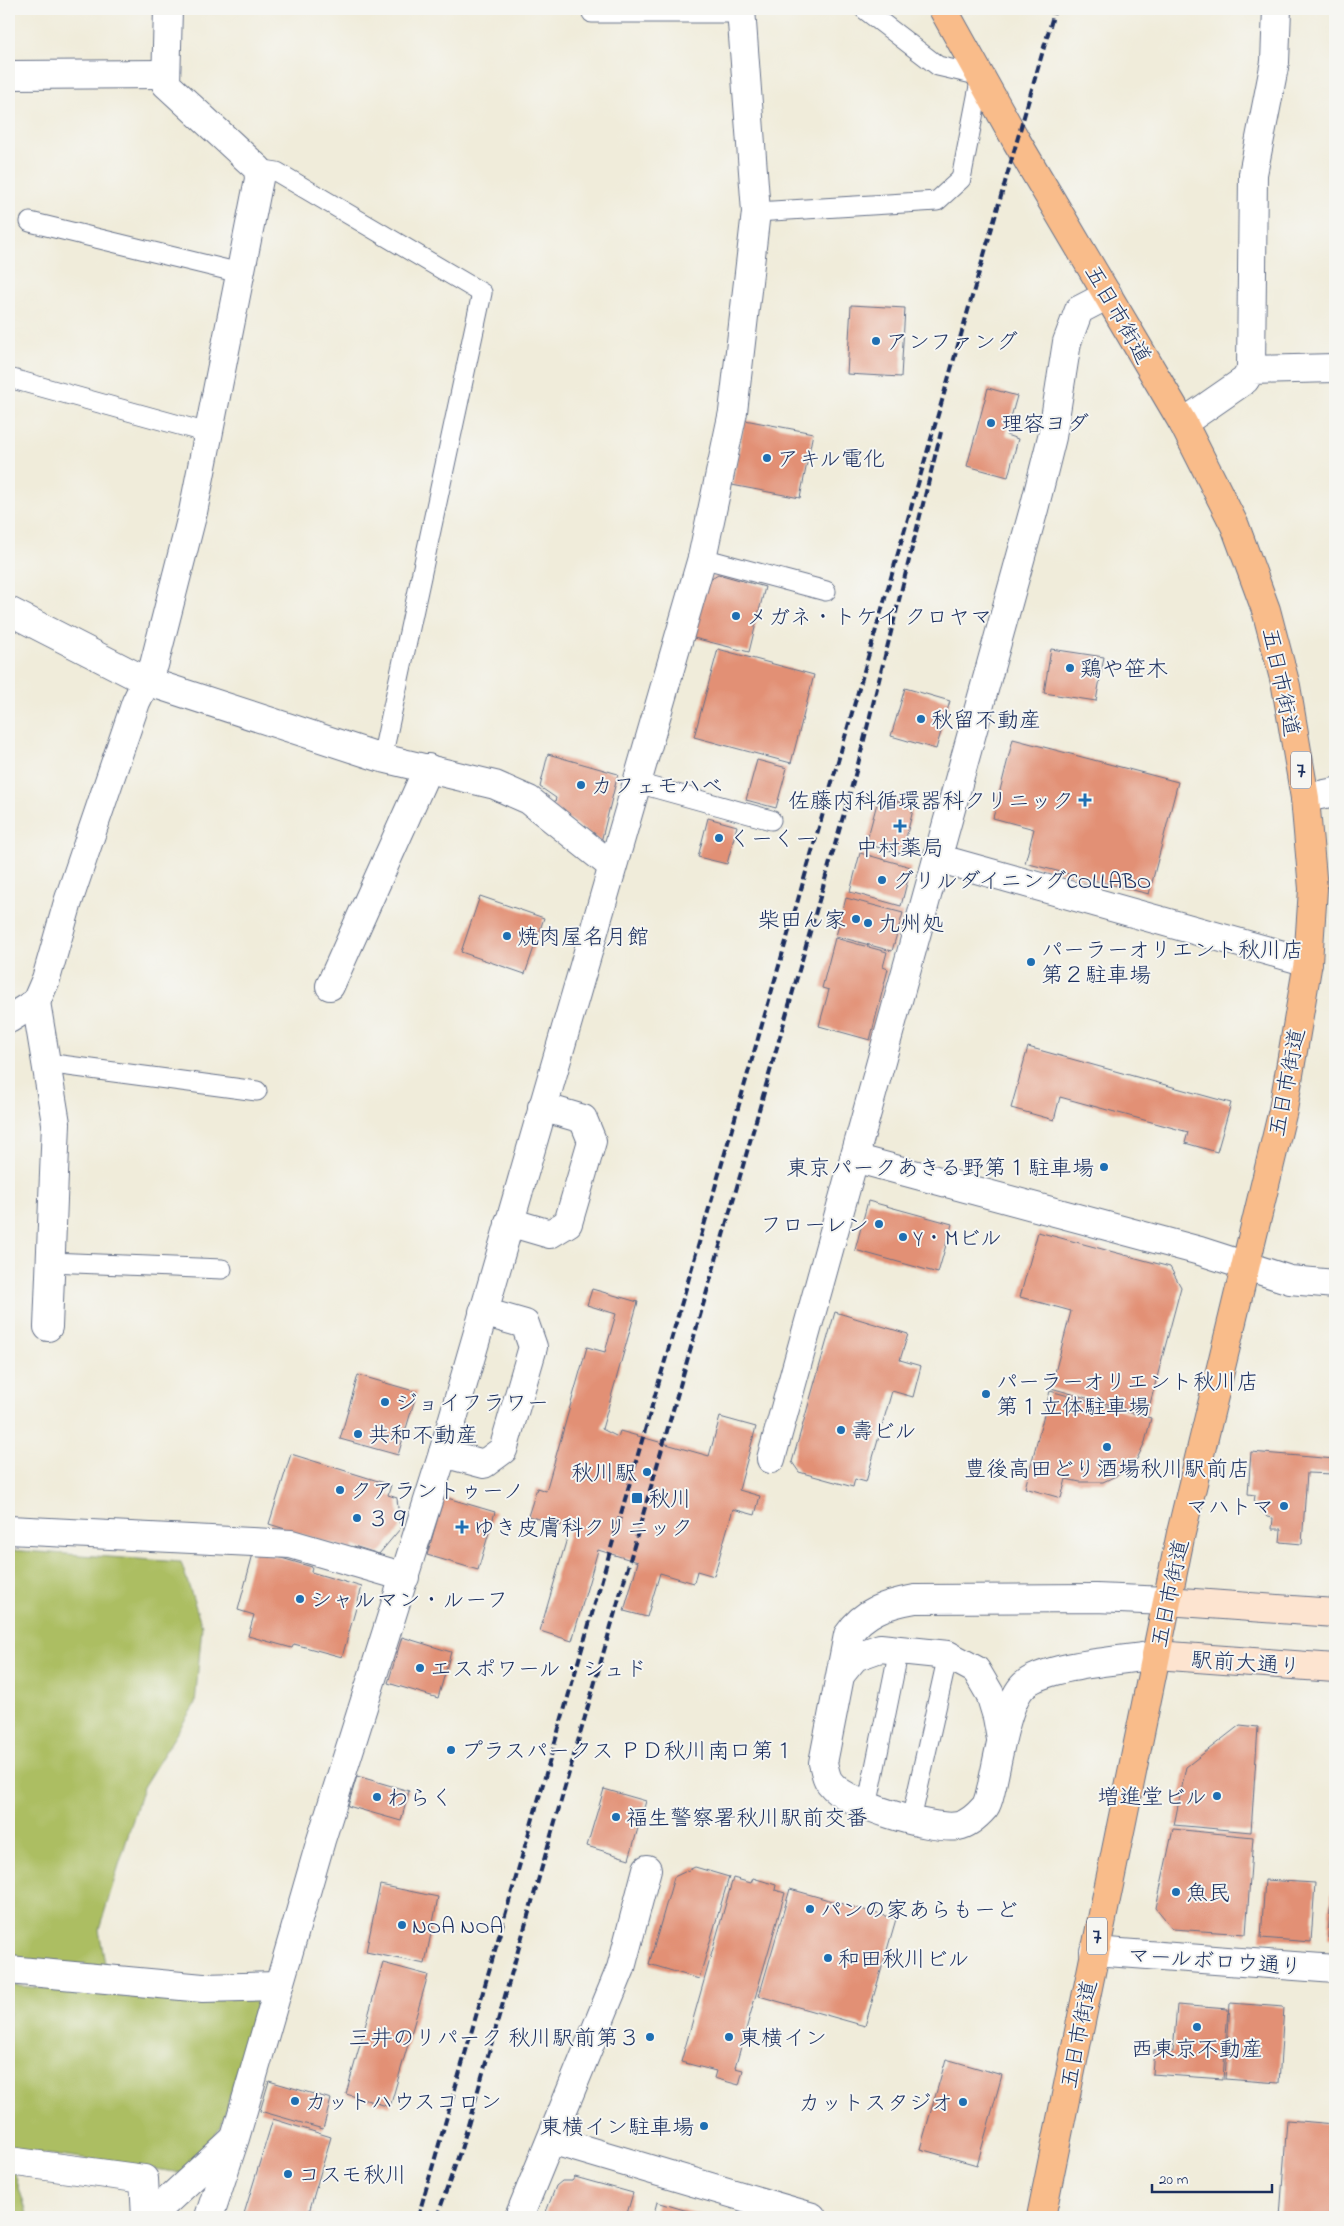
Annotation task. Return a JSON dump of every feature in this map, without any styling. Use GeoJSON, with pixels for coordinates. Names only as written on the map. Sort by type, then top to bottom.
{"type":"FeatureCollection","features":[{"type":"Feature","properties":{"kind":"main road","name":"五日市街道"},"geometry":{"type":"LineString","coordinates":[[943,9],[1017,142],[1183,423],[1235,526],[1266,610],[1286,686],[1305,798],[1313,889],[1308,962],[1282,1110],[1167,1601],[1041,2217]]}},
{"type":"Feature","properties":{"kind":"street"},"geometry":{"type":"LineString","coordinates":[[48,1327],[56,1123],[36,1002],[46,979],[68,902],[130,720],[154,665],[188,531],[259,179],[258,169],[166,84],[168,9]]}},
{"type":"Feature","properties":{"kind":"street"},"geometry":{"type":"LineString","coordinates":[[1183,423],[1244,380],[1251,370],[1253,174],[1275,62],[1277,9]]}},
{"type":"Feature","properties":{"kind":"street"},"geometry":{"type":"LineString","coordinates":[[209,2217],[235,2138],[321,1840],[443,1453],[702,558],[733,412],[756,212],[741,11]]}},
{"type":"Feature","properties":{"kind":"street"},"geometry":{"type":"LineString","coordinates":[[9,75],[166,74]]}},
{"type":"Feature","properties":{"kind":"street"},"geometry":{"type":"LineString","coordinates":[[771,1459],[1052,437],[1067,342],[1079,310],[1108,295]]}},
{"type":"Feature","properties":{"kind":"street"},"geometry":{"type":"LineString","coordinates":[[1251,370],[1335,368]]}},
{"type":"Feature","properties":{"kind":"street"},"geometry":{"type":"LineString","coordinates":[[9,611],[146,681],[382,758],[494,785],[529,800],[612,866]]}},
{"type":"Feature","properties":{"kind":"street"},"geometry":{"type":"LineString","coordinates":[[330,986],[428,768]]}},
{"type":"Feature","properties":{"kind":"street"},"geometry":{"type":"LineString","coordinates":[[1305,798],[1335,792]]}},
{"type":"Feature","properties":{"kind":"street"},"geometry":{"type":"LineString","coordinates":[[937,858],[1308,962]]}},
{"type":"Feature","properties":{"kind":"street"},"geometry":{"type":"LineString","coordinates":[[9,1019],[36,1002]]}},
{"type":"Feature","properties":{"kind":"street"},"geometry":{"type":"LineString","coordinates":[[509,1222],[550,1234],[568,1224],[592,1141],[583,1119],[542,1107]]}},
{"type":"Feature","properties":{"kind":"street"},"geometry":{"type":"LineString","coordinates":[[854,1158],[1200,1251],[1244,1267],[1290,1280],[1335,1284]]}},
{"type":"Feature","properties":{"kind":"street"},"geometry":{"type":"LineString","coordinates":[[443,1453],[484,1464],[503,1450],[533,1347],[525,1324],[483,1312]]}},
{"type":"Feature","properties":{"kind":"street"},"geometry":{"type":"LineString","coordinates":[[9,1530],[291,1544],[405,1577]]}},
{"type":"Feature","properties":{"kind":"street"},"geometry":{"type":"LineString","coordinates":[[1156,1655],[1043,1673],[1031,1679],[1016,1695],[1001,1742],[987,1805],[971,1821],[957,1826],[931,1825],[911,1820],[843,1796],[830,1784],[823,1763],[848,1635],[867,1614],[899,1602],[915,1599],[1096,1598],[1335,1613]]}},
{"type":"Feature","properties":{"kind":"street"},"geometry":{"type":"LineString","coordinates":[[841,1674],[855,1657],[880,1648],[948,1655],[963,1661],[976,1670],[990,1694],[998,1717],[1001,1742]]}},
{"type":"Feature","properties":{"kind":"street","name":"駅前大通り"},"geometry":{"type":"LineString","coordinates":[[1156,1655],[1335,1668]]}},
{"type":"Feature","properties":{"kind":"street"},"geometry":{"type":"LineString","coordinates":[[519,2217],[621,1968],[648,1869]]}},
{"type":"Feature","properties":{"kind":"street","name":"マールボロウ通り"},"geometry":{"type":"LineString","coordinates":[[1094,1951],[1335,1969]]}},
{"type":"Feature","properties":{"kind":"street"},"geometry":{"type":"LineString","coordinates":[[9,1970],[203,1988],[278,1986]]}},
{"type":"Feature","properties":{"kind":"street"},"geometry":{"type":"LineString","coordinates":[[150,2217],[235,2138]]}},
{"type":"Feature","properties":{"kind":"street"},"geometry":{"type":"LineString","coordinates":[[551,2140],[774,2212],[812,2217]]}},
{"type":"Feature","properties":{"kind":"street"},"geometry":{"type":"LineString","coordinates":[[9,2161],[144,2179],[146,2217]]}},
{"type":"Feature","properties":{"kind":"lane"},"geometry":{"type":"LineString","coordinates":[[592,9],[592,12],[741,11]]}},
{"type":"Feature","properties":{"kind":"lane"},"geometry":{"type":"LineString","coordinates":[[756,212],[937,202],[961,179],[981,76],[938,66],[864,9]]}},
{"type":"Feature","properties":{"kind":"lane"},"geometry":{"type":"LineString","coordinates":[[258,169],[276,172],[482,293],[382,758]]}},
{"type":"Feature","properties":{"kind":"lane"},"geometry":{"type":"LineString","coordinates":[[30,222],[240,273]]}},
{"type":"Feature","properties":{"kind":"lane"},"geometry":{"type":"LineString","coordinates":[[9,378],[208,433]]}},
{"type":"Feature","properties":{"kind":"lane"},"geometry":{"type":"LineString","coordinates":[[702,558],[826,592]]}},
{"type":"Feature","properties":{"kind":"lane"},"geometry":{"type":"LineString","coordinates":[[637,783],[771,820]]}},
{"type":"Feature","properties":{"kind":"lane"},"geometry":{"type":"LineString","coordinates":[[46,1064],[257,1091]]}},
{"type":"Feature","properties":{"kind":"lane"},"geometry":{"type":"LineString","coordinates":[[50,1262],[222,1269]]}},
{"type":"Feature","properties":{"kind":"lane"},"geometry":{"type":"LineString","coordinates":[[867,1806],[899,1649]]}},
{"type":"Feature","properties":{"kind":"lane"},"geometry":{"type":"LineString","coordinates":[[911,1820],[948,1655]]}},
{"type":"Feature","properties":{"kind":"green space"},"geometry":{"type":"Polygon","coordinates":[[[9,1550],[181,1562],[202,1626],[195,1704],[143,1787],[99,1930],[106,1969],[9,1960],[9,1550]]]}},
{"type":"Feature","properties":{"kind":"green space"},"geometry":{"type":"Polygon","coordinates":[[[9,1985],[184,2002],[259,1996],[221,2127],[183,2173],[9,2149],[9,1985]]]}},
{"type":"Feature","properties":{"kind":"green space"},"geometry":{"type":"Polygon","coordinates":[[[9,2171],[14,2171],[28,2217],[9,2217],[9,2171]]]}},
{"type":"Feature","properties":{"kind":"building","name":"アンファング"},"geometry":{"type":"Polygon","coordinates":[[[851,305],[905,308],[901,377],[847,374],[851,305]]]}},
{"type":"Feature","properties":{"kind":"building"},"geometry":{"type":"Polygon","coordinates":[[[988,388],[1017,396],[1006,435],[1018,439],[1008,477],[967,466],[988,388]]]}},
{"type":"Feature","properties":{"kind":"building"},"geometry":{"type":"Polygon","coordinates":[[[745,420],[813,433],[800,498],[732,485],[745,420]]]}},
{"type":"Feature","properties":{"kind":"building"},"geometry":{"type":"Polygon","coordinates":[[[718,574],[765,587],[749,652],[690,637],[705,582],[718,574]]]}},
{"type":"Feature","properties":{"kind":"building"},"geometry":{"type":"Polygon","coordinates":[[[718,649],[814,675],[791,763],[694,737],[718,649]]]}},
{"type":"Feature","properties":{"kind":"building"},"geometry":{"type":"Polygon","coordinates":[[[1051,649],[1104,657],[1096,701],[1044,693],[1051,649]]]}},
{"type":"Feature","properties":{"kind":"building"},"geometry":{"type":"Polygon","coordinates":[[[905,688],[950,701],[936,749],[891,736],[905,688]]]}},
{"type":"Feature","properties":{"kind":"building","name":"佐藤内科循環器科クリニック"},"geometry":{"type":"Polygon","coordinates":[[[1013,739],[1178,782],[1149,894],[1025,863],[1034,829],[993,818],[1013,739]]]}},
{"type":"Feature","properties":{"kind":"building"},"geometry":{"type":"Polygon","coordinates":[[[548,754],[618,774],[601,842],[553,808],[556,798],[540,787],[548,754]]]}},
{"type":"Feature","properties":{"kind":"building"},"geometry":{"type":"Polygon","coordinates":[[[757,760],[787,768],[776,808],[746,800],[757,760]]]}},
{"type":"Feature","properties":{"kind":"building"},"geometry":{"type":"Polygon","coordinates":[[[879,796],[914,806],[902,854],[866,844],[879,796]]]}},
{"type":"Feature","properties":{"kind":"building"},"geometry":{"type":"Polygon","coordinates":[[[708,818],[737,826],[727,864],[698,857],[708,818]]]}},
{"type":"Feature","properties":{"kind":"building"},"geometry":{"type":"Polygon","coordinates":[[[860,853],[911,867],[901,906],[850,892],[860,853]]]}},
{"type":"Feature","properties":{"kind":"building"},"geometry":{"type":"Polygon","coordinates":[[[480,896],[544,918],[525,974],[461,952],[480,896]]]}},
{"type":"Feature","properties":{"kind":"building"},"geometry":{"type":"Polygon","coordinates":[[[846,898],[903,913],[892,951],[836,936],[846,898]]]}},
{"type":"Feature","properties":{"kind":"building"},"geometry":{"type":"Polygon","coordinates":[[[835,938],[887,952],[883,967],[888,969],[870,1040],[819,1026],[829,990],[822,988],[835,938]]]}},
{"type":"Feature","properties":{"kind":"building"},"geometry":{"type":"Polygon","coordinates":[[[1028,1047],[1231,1103],[1217,1152],[1185,1143],[1188,1132],[1060,1097],[1054,1120],[1011,1108],[1028,1047]]]}},
{"type":"Feature","properties":{"kind":"building","name":"Y・Mビル"},"geometry":{"type":"Polygon","coordinates":[[[868,1201],[952,1224],[938,1273],[855,1250],[868,1201]]]}},
{"type":"Feature","properties":{"kind":"building"},"geometry":{"type":"Polygon","coordinates":[[[1038,1232],[1170,1267],[1181,1287],[1147,1415],[1051,1388],[1071,1311],[1020,1297],[1038,1232]]]}},
{"type":"Feature","properties":{"kind":"building","name":"秋川駅"},"geometry":{"type":"Polygon","coordinates":[[[592,1289],[638,1302],[602,1429],[618,1437],[620,1431],[709,1456],[720,1417],[756,1427],[739,1490],[760,1496],[755,1515],[733,1509],[714,1576],[697,1571],[694,1583],[660,1573],[647,1617],[624,1611],[638,1562],[598,1550],[572,1641],[540,1631],[570,1528],[528,1516],[537,1488],[546,1491],[587,1347],[605,1352],[616,1314],[587,1305],[592,1289]]]}},
{"type":"Feature","properties":{"kind":"building","name":"壽ビル"},"geometry":{"type":"Polygon","coordinates":[[[835,1312],[908,1334],[900,1360],[921,1366],[913,1397],[892,1391],[866,1482],[855,1479],[853,1487],[799,1472],[792,1462],[835,1312]]]}},
{"type":"Feature","properties":{"kind":"building"},"geometry":{"type":"Polygon","coordinates":[[[358,1375],[417,1392],[398,1455],[340,1439],[358,1375]]]}},
{"type":"Feature","properties":{"kind":"building"},"geometry":{"type":"Polygon","coordinates":[[[1050,1391],[1151,1418],[1145,1442],[1137,1459],[1120,1474],[1103,1482],[1080,1482],[1066,1479],[1061,1498],[1025,1488],[1050,1391]]]}},
{"type":"Feature","properties":{"kind":"building"},"geometry":{"type":"Polygon","coordinates":[[[1251,1452],[1335,1459],[1334,1474],[1307,1473],[1302,1544],[1280,1542],[1281,1529],[1272,1529],[1273,1518],[1267,1517],[1254,1503],[1255,1495],[1248,1494],[1251,1452]]]}},
{"type":"Feature","properties":{"kind":"building"},"geometry":{"type":"Polygon","coordinates":[[[291,1454],[391,1485],[388,1495],[397,1498],[400,1529],[379,1554],[354,1546],[353,1550],[269,1524],[291,1454]]]}},
{"type":"Feature","properties":{"kind":"building"},"geometry":{"type":"Polygon","coordinates":[[[444,1497],[495,1512],[478,1570],[427,1555],[444,1497]]]}},
{"type":"Feature","properties":{"kind":"building","name":"シャルマン・ルーフ"},"geometry":{"type":"Polygon","coordinates":[[[254,1550],[312,1567],[311,1572],[362,1587],[342,1657],[294,1644],[292,1648],[248,1636],[254,1615],[238,1610],[254,1550]]]}},
{"type":"Feature","properties":{"kind":"building","name":"エスポワール・シュド"},"geometry":{"type":"Polygon","coordinates":[[[402,1637],[451,1652],[438,1698],[388,1683],[402,1637]]]}},
{"type":"Feature","properties":{"kind":"building","name":"増進堂ビル"},"geometry":{"type":"Polygon","coordinates":[[[1240,1725],[1258,1727],[1251,1832],[1174,1825],[1186,1767],[1240,1725]]]}},
{"type":"Feature","properties":{"kind":"building"},"geometry":{"type":"Polygon","coordinates":[[[357,1776],[409,1791],[401,1821],[348,1806],[357,1776]]]}},
{"type":"Feature","properties":{"kind":"building"},"geometry":{"type":"Polygon","coordinates":[[[604,1789],[646,1801],[629,1859],[587,1846],[604,1789]]]}},
{"type":"Feature","properties":{"kind":"building"},"geometry":{"type":"Polygon","coordinates":[[[1173,1829],[1253,1837],[1246,1934],[1173,1929],[1156,1908],[1173,1829]]]}},
{"type":"Feature","properties":{"kind":"building"},"geometry":{"type":"Polygon","coordinates":[[[1335,1861],[1335,1939],[1328,1938],[1335,1861]]]}},
{"type":"Feature","properties":{"kind":"building"},"geometry":{"type":"Polygon","coordinates":[[[695,1867],[729,1877],[699,1979],[649,1964],[674,1877],[695,1867]]]}},
{"type":"Feature","properties":{"kind":"building"},"geometry":{"type":"Polygon","coordinates":[[[733,1878],[751,1883],[753,1878],[776,1885],[775,1890],[785,1893],[735,2068],[743,2070],[739,2085],[714,2078],[716,2071],[681,2062],[733,1878]]]}},
{"type":"Feature","properties":{"kind":"building"},"geometry":{"type":"Polygon","coordinates":[[[1265,1880],[1315,1883],[1311,1942],[1261,1938],[1265,1880]]]}},
{"type":"Feature","properties":{"kind":"building","name":"NOA NOA"},"geometry":{"type":"Polygon","coordinates":[[[380,1885],[438,1897],[425,1964],[366,1952],[380,1885]]]}},
{"type":"Feature","properties":{"kind":"building","name":"和田秋川ビル"},"geometry":{"type":"Polygon","coordinates":[[[790,1889],[896,1919],[865,2026],[759,1996],[790,1889]]]}},
{"type":"Feature","properties":{"kind":"building"},"geometry":{"type":"Polygon","coordinates":[[[383,1963],[428,1975],[390,2107],[346,2094],[383,1963]]]}},
{"type":"Feature","properties":{"kind":"building"},"geometry":{"type":"Polygon","coordinates":[[[1230,2003],[1284,2007],[1279,2083],[1225,2079],[1230,2003]]]}},
{"type":"Feature","properties":{"kind":"building"},"geometry":{"type":"Polygon","coordinates":[[[1177,2005],[1228,2009],[1223,2079],[1152,2074],[1154,2050],[1173,2052],[1177,2005]]]}},
{"type":"Feature","properties":{"kind":"building"},"geometry":{"type":"Polygon","coordinates":[[[946,2059],[1002,2075],[977,2165],[920,2149],[946,2059]]]}},
{"type":"Feature","properties":{"kind":"building"},"geometry":{"type":"Polygon","coordinates":[[[269,2081],[331,2099],[323,2129],[260,2111],[269,2081]]]}},
{"type":"Feature","properties":{"kind":"building","name":"コスモ秋川"},"geometry":{"type":"Polygon","coordinates":[[[273,2119],[331,2137],[309,2212],[316,2215],[316,2217],[243,2217],[273,2119]]]}},
{"type":"Feature","properties":{"kind":"building"},"geometry":{"type":"Polygon","coordinates":[[[1287,2120],[1335,2124],[1335,2217],[1280,2217],[1287,2120]]]}},
{"type":"Feature","properties":{"kind":"building"},"geometry":{"type":"Polygon","coordinates":[[[575,2177],[633,2193],[626,2217],[544,2217],[556,2186],[562,2181],[572,2181],[575,2177]]]}},
{"type":"Feature","properties":{"kind":"building"},"geometry":{"type":"Polygon","coordinates":[[[657,2202],[708,2217],[653,2217],[657,2202]]]}},
{"type":"Feature","properties":{"kind":"railway"},"geometry":{"type":"LineString","coordinates":[[418,2217],[1055,9]]}},
{"type":"Feature","properties":{"kind":"railway"},"geometry":{"type":"LineString","coordinates":[[437,2217],[462,2146],[857,768],[941,432]]}},
{"type":"Feature","properties":{"kind":"place","name":"アンファング"},"geometry":{"type":"Point","coordinates":[876,341]}},
{"type":"Feature","properties":{"kind":"place","name":"理容ヨダ"},"geometry":{"type":"Point","coordinates":[991,423]}},
{"type":"Feature","properties":{"kind":"place","name":"アキル電化"},"geometry":{"type":"Point","coordinates":[767,458]}},
{"type":"Feature","properties":{"kind":"place","name":"メガネ・トケイ クロヤマ"},"geometry":{"type":"Point","coordinates":[736,616]}},
{"type":"Feature","properties":{"kind":"place","name":"鶏や笹木"},"geometry":{"type":"Point","coordinates":[1070,668]}},
{"type":"Feature","properties":{"kind":"place","name":"秋留不動産"},"geometry":{"type":"Point","coordinates":[921,719]}},
{"type":"Feature","properties":{"kind":"place","name":"カフェモハべ"},"geometry":{"type":"Point","coordinates":[581,785]}},
{"type":"Feature","properties":{"kind":"place","name":"佐藤内科循環器科クリニック"},"geometry":{"type":"Point","coordinates":[1085,800]}},
{"type":"Feature","properties":{"kind":"place","name":"中村薬局"},"geometry":{"type":"Point","coordinates":[900,826]}},
{"type":"Feature","properties":{"kind":"place","name":"くーくー"},"geometry":{"type":"Point","coordinates":[719,838]}},
{"type":"Feature","properties":{"kind":"place","name":"グリルダイニングCOLLABO"},"geometry":{"type":"Point","coordinates":[882,880]}},
{"type":"Feature","properties":{"kind":"place","name":"柴田ん家"},"geometry":{"type":"Point","coordinates":[856,919]}},
{"type":"Feature","properties":{"kind":"place","name":"九州処"},"geometry":{"type":"Point","coordinates":[868,923]}},
{"type":"Feature","properties":{"kind":"place","name":"焼肉屋名月館"},"geometry":{"type":"Point","coordinates":[507,936]}},
{"type":"Feature","properties":{"kind":"place","name":"パーラーオリエント秋川店 第２駐車場"},"geometry":{"type":"Point","coordinates":[1031,962]}},
{"type":"Feature","properties":{"kind":"place","name":"東京パークあきる野第１駐車場"},"geometry":{"type":"Point","coordinates":[1104,1167]}},
{"type":"Feature","properties":{"kind":"place","name":"フローレン"},"geometry":{"type":"Point","coordinates":[879,1224]}},
{"type":"Feature","properties":{"kind":"place","name":"Y・Mビル"},"geometry":{"type":"Point","coordinates":[903,1237]}},
{"type":"Feature","properties":{"kind":"place","name":"パーラーオリエント秋川店 第１立体駐車場"},"geometry":{"type":"Point","coordinates":[986,1394]}},
{"type":"Feature","properties":{"kind":"place","name":"ジョイフラワー"},"geometry":{"type":"Point","coordinates":[385,1402]}},
{"type":"Feature","properties":{"kind":"place","name":"壽ビル"},"geometry":{"type":"Point","coordinates":[841,1430]}},
{"type":"Feature","properties":{"kind":"place","name":"共和不動産"},"geometry":{"type":"Point","coordinates":[358,1434]}},
{"type":"Feature","properties":{"kind":"place","name":"豊後高田どり酒場秋川駅前店"},"geometry":{"type":"Point","coordinates":[1107,1447]}},
{"type":"Feature","properties":{"kind":"place","name":"秋川駅"},"geometry":{"type":"Point","coordinates":[647,1472]}},
{"type":"Feature","properties":{"kind":"place","name":"クアラントゥーノ"},"geometry":{"type":"Point","coordinates":[340,1490]}},
{"type":"Feature","properties":{"kind":"place","name":"秋川"},"geometry":{"type":"Point","coordinates":[637,1498]}},
{"type":"Feature","properties":{"kind":"place","name":"マハトマ"},"geometry":{"type":"Point","coordinates":[1284,1506]}},
{"type":"Feature","properties":{"kind":"place","name":"３９"},"geometry":{"type":"Point","coordinates":[357,1518]}},
{"type":"Feature","properties":{"kind":"place","name":"ゆき皮膚科クリニック"},"geometry":{"type":"Point","coordinates":[462,1527]}},
{"type":"Feature","properties":{"kind":"place","name":"シャルマン・ルーフ"},"geometry":{"type":"Point","coordinates":[300,1599]}},
{"type":"Feature","properties":{"kind":"place","name":"エスポワール・シュド"},"geometry":{"type":"Point","coordinates":[420,1668]}},
{"type":"Feature","properties":{"kind":"place","name":"プラスパークス ＰＤ秋川南口第１"},"geometry":{"type":"Point","coordinates":[451,1750]}},
{"type":"Feature","properties":{"kind":"place","name":"増進堂ビル"},"geometry":{"type":"Point","coordinates":[1217,1796]}},
{"type":"Feature","properties":{"kind":"place","name":"わらく"},"geometry":{"type":"Point","coordinates":[377,1797]}},
{"type":"Feature","properties":{"kind":"place","name":"福生警察署秋川駅前交番"},"geometry":{"type":"Point","coordinates":[616,1817]}},
{"type":"Feature","properties":{"kind":"place","name":"魚民"},"geometry":{"type":"Point","coordinates":[1176,1892]}},
{"type":"Feature","properties":{"kind":"place","name":"パンの家あらもーど"},"geometry":{"type":"Point","coordinates":[810,1909]}},
{"type":"Feature","properties":{"kind":"place","name":"NOA NOA"},"geometry":{"type":"Point","coordinates":[402,1925]}},
{"type":"Feature","properties":{"kind":"place","name":"和田秋川ビル"},"geometry":{"type":"Point","coordinates":[828,1958]}},
{"type":"Feature","properties":{"kind":"place","name":"西東京不動産"},"geometry":{"type":"Point","coordinates":[1197,2027]}},
{"type":"Feature","properties":{"kind":"place","name":"三井のリパーク 秋川駅前第３"},"geometry":{"type":"Point","coordinates":[650,2037]}},
{"type":"Feature","properties":{"kind":"place","name":"東横イン"},"geometry":{"type":"Point","coordinates":[729,2037]}},
{"type":"Feature","properties":{"kind":"place","name":"カットハウスコロン"},"geometry":{"type":"Point","coordinates":[295,2101]}},
{"type":"Feature","properties":{"kind":"place","name":"カットスタジオ"},"geometry":{"type":"Point","coordinates":[963,2102]}},
{"type":"Feature","properties":{"kind":"place","name":"東横イン駐車場"},"geometry":{"type":"Point","coordinates":[704,2126]}},
{"type":"Feature","properties":{"kind":"place","name":"コスモ秋川"},"geometry":{"type":"Point","coordinates":[288,2174]}}]}
